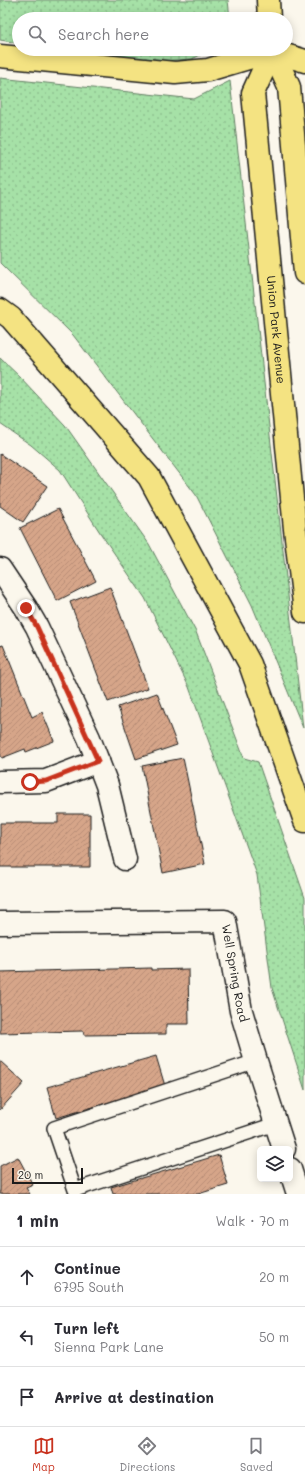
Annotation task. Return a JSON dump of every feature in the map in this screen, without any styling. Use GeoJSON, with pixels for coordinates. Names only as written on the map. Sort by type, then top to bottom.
{"type":"FeatureCollection","features":[{"type":"Feature","properties":{"kind":"main road"},"geometry":{"type":"LineString","coordinates":[[268,0],[269,12]]}},
{"type":"Feature","properties":{"kind":"main road"},"geometry":{"type":"LineString","coordinates":[[0,56],[175,73],[208,70],[253,56]]}},
{"type":"Feature","properties":{"kind":"main road","name":"Union Park Avenue"},"geometry":{"type":"LineString","coordinates":[[269,56],[253,93],[295,529],[305,612]]}},
{"type":"Feature","properties":{"kind":"main road"},"geometry":{"type":"LineString","coordinates":[[275,56],[289,87],[305,273]]}},
{"type":"Feature","properties":{"kind":"main road"},"geometry":{"type":"LineString","coordinates":[[290,56],[305,61]]}},
{"type":"Feature","properties":{"kind":"main road"},"geometry":{"type":"LineString","coordinates":[[0,310],[11,318],[149,477],[250,664],[305,821]]}},
{"type":"Feature","properties":{"kind":"street"},"geometry":{"type":"LineString","coordinates":[[0,569],[37,627],[98,761],[107,785],[125,859]]}},
{"type":"Feature","properties":{"kind":"street"},"geometry":{"type":"LineString","coordinates":[[0,782],[46,781],[98,761]]}},
{"type":"Feature","properties":{"kind":"street","name":"Well Spring Road"},"geometry":{"type":"LineString","coordinates":[[0,922],[225,921],[241,1011],[283,1146]]}},
{"type":"Feature","properties":{"kind":"street"},"geometry":{"type":"LineString","coordinates":[[293,1178],[298,1194]]}},
{"type":"Feature","properties":{"kind":"lane"},"geometry":{"type":"LineString","coordinates":[[256,1061],[54,1128],[75,1190],[275,1124]]}},
{"type":"Feature","properties":{"kind":"green space"},"geometry":{"type":"Polygon","coordinates":[[[0,0],[228,0],[229,12],[12,12],[12,42],[0,40],[0,0]]]}},
{"type":"Feature","properties":{"kind":"green space"},"geometry":{"type":"Polygon","coordinates":[[[121,56],[198,56],[192,59],[159,61],[121,56]]]}},
{"type":"Feature","properties":{"kind":"green space"},"geometry":{"type":"Polygon","coordinates":[[[0,78],[194,99],[230,81],[303,728],[252,605],[196,495],[73,335],[0,263],[0,78]]]}},
{"type":"Feature","properties":{"kind":"green space"},"geometry":{"type":"Polygon","coordinates":[[[0,358],[65,425],[149,544],[196,632],[244,758],[258,762],[305,898],[305,1090],[272,988],[257,875],[189,687],[145,598],[101,534],[60,470],[31,445],[0,424],[0,358]]]}},
{"type":"Feature","properties":{"kind":"building"},"geometry":{"type":"Polygon","coordinates":[[[0,454],[47,486],[23,522],[0,506],[0,454]]]}},
{"type":"Feature","properties":{"kind":"building"},"geometry":{"type":"Polygon","coordinates":[[[58,509],[96,581],[57,601],[20,528],[58,509]]]}},
{"type":"Feature","properties":{"kind":"building"},"geometry":{"type":"Polygon","coordinates":[[[110,587],[148,688],[108,702],[70,602],[110,587]]]}},
{"type":"Feature","properties":{"kind":"building"},"geometry":{"type":"Polygon","coordinates":[[[3,645],[32,717],[42,712],[54,741],[26,752],[25,749],[2,758],[0,754],[0,646],[3,645]]]}},
{"type":"Feature","properties":{"kind":"building"},"geometry":{"type":"Polygon","coordinates":[[[157,693],[177,745],[136,759],[118,707],[157,693]]]}},
{"type":"Feature","properties":{"kind":"building"},"geometry":{"type":"Polygon","coordinates":[[[183,758],[205,864],[163,873],[142,766],[183,758]]]}},
{"type":"Feature","properties":{"kind":"building"},"geometry":{"type":"Polygon","coordinates":[[[58,814],[90,814],[90,867],[0,867],[0,823],[58,823],[58,814]]]}},
{"type":"Feature","properties":{"kind":"building"},"geometry":{"type":"Polygon","coordinates":[[[151,968],[151,970],[188,969],[189,1024],[166,1024],[166,1034],[84,1035],[83,1031],[0,1033],[0,972],[151,968]]]}},
{"type":"Feature","properties":{"kind":"building"},"geometry":{"type":"Polygon","coordinates":[[[156,1056],[165,1086],[56,1118],[47,1087],[156,1056]]]}},
{"type":"Feature","properties":{"kind":"building"},"geometry":{"type":"Polygon","coordinates":[[[0,1061],[24,1083],[0,1110],[0,1061]]]}},
{"type":"Feature","properties":{"kind":"building"},"geometry":{"type":"Polygon","coordinates":[[[219,1155],[228,1185],[198,1194],[113,1194],[111,1187],[219,1155]]]}},
{"type":"Feature","properties":{"kind":"building"},"geometry":{"type":"Polygon","coordinates":[[[18,1157],[33,1185],[26,1188],[30,1194],[0,1194],[0,1166],[18,1157]]]}},
{"type":"Feature","properties":{"kind":"route"},"geometry":{"type":"LineString","coordinates":[[26,608],[37,627],[98,761],[46,781],[30,782]]}}]}
